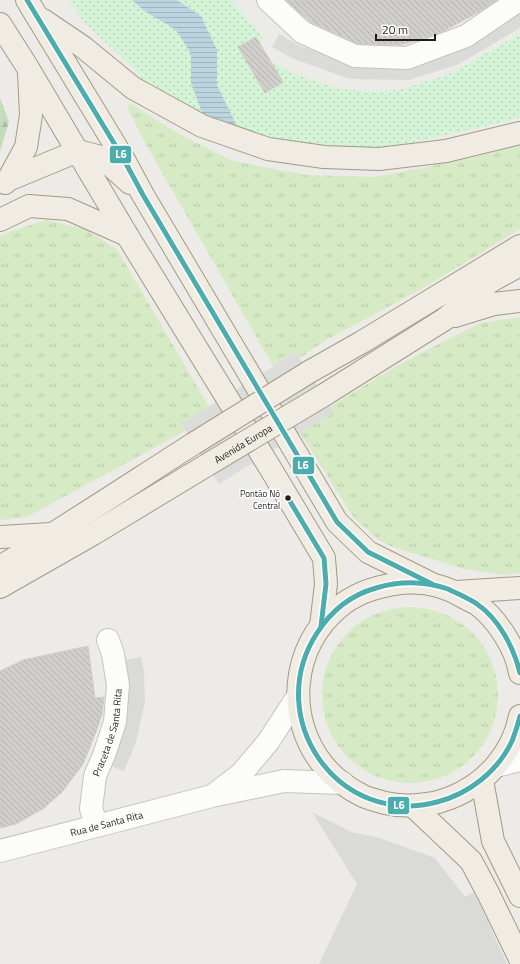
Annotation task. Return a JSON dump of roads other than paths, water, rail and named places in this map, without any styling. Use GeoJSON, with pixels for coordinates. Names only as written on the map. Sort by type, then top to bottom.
{"type":"FeatureCollection","features":[{"type":"Feature","properties":{"kind":"main road"},"geometry":{"type":"LineString","coordinates":[[32,8],[133,88],[202,126],[268,149],[324,158],[379,159],[446,151],[520,133]]}},
{"type":"Feature","properties":{"kind":"main road"},"geometry":{"type":"LineString","coordinates":[[32,8],[123,158],[143,195],[337,522],[368,552],[432,584],[456,592],[478,605],[496,622],[510,643],[519,666],[520,673]]}},
{"type":"Feature","properties":{"kind":"main road"},"geometry":{"type":"LineString","coordinates":[[0,24],[324,558],[326,584],[321,626]]}},
{"type":"Feature","properties":{"kind":"main road"},"geometry":{"type":"LineString","coordinates":[[4,184],[26,147],[31,115],[28,68]]}},
{"type":"Feature","properties":{"kind":"main road"},"geometry":{"type":"LineString","coordinates":[[4,184],[78,151],[101,157],[143,195]]}},
{"type":"Feature","properties":{"kind":"main road"},"geometry":{"type":"LineString","coordinates":[[0,220],[29,206],[68,209],[127,235]]}},
{"type":"Feature","properties":{"kind":"main road"},"geometry":{"type":"LineString","coordinates":[[0,567],[309,372],[362,342],[520,246]]}},
{"type":"Feature","properties":{"kind":"main road","name":"Avenida Europa"},"geometry":{"type":"LineString","coordinates":[[0,587],[93,534],[324,396],[445,319],[491,281],[520,265]]}},
{"type":"Feature","properties":{"kind":"main road"},"geometry":{"type":"LineString","coordinates":[[445,319],[494,304],[520,301]]}},
{"type":"Feature","properties":{"kind":"main road"},"geometry":{"type":"LineString","coordinates":[[0,537],[54,534]]}},
{"type":"Feature","properties":{"kind":"main road"},"geometry":{"type":"LineString","coordinates":[[432,584],[407,582],[382,586],[359,594],[338,608],[321,626],[308,648],[300,671],[298,696],[301,721],[310,745],[324,766],[343,783],[364,796],[388,804],[413,806],[438,802],[462,794],[489,773],[511,744],[520,716]]}},
{"type":"Feature","properties":{"kind":"main road"},"geometry":{"type":"LineString","coordinates":[[456,592],[520,588]]}},
{"type":"Feature","properties":{"kind":"main road"},"geometry":{"type":"LineString","coordinates":[[489,773],[493,841],[520,896]]}},
{"type":"Feature","properties":{"kind":"main road"},"geometry":{"type":"LineString","coordinates":[[413,806],[471,861],[520,959]]}},
{"type":"Feature","properties":{"kind":"street"},"geometry":{"type":"LineString","coordinates":[[268,0],[302,32],[355,56],[407,58],[466,36],[519,0]]}},
{"type":"Feature","properties":{"kind":"street","name":"Praceta de Santa Rita"},"geometry":{"type":"LineString","coordinates":[[97,826],[91,809],[95,776],[115,722],[118,685],[113,654],[108,640]]}},
{"type":"Feature","properties":{"kind":"street","name":"Rua de Santa Rita"},"geometry":{"type":"LineString","coordinates":[[212,796],[241,774],[268,742],[298,696]]}},
{"type":"Feature","properties":{"kind":"street"},"geometry":{"type":"LineString","coordinates":[[489,773],[520,760]]}},
{"type":"Feature","properties":{"kind":"street","name":"Rua de Santa Rita"},"geometry":{"type":"LineString","coordinates":[[0,850],[212,796],[284,781],[343,783]]}},
{"type":"Feature","properties":{"kind":"water"},"geometry":{"type":"Polygon","coordinates":[[[132,0],[177,0],[201,16],[217,50],[217,85],[238,128],[203,115],[191,83],[191,54],[176,30],[143,10],[132,0]]]}},
{"type":"Feature","properties":{"kind":"place","name":"Pontão Nó Central"},"geometry":{"type":"Point","coordinates":[288,498]}}]}
